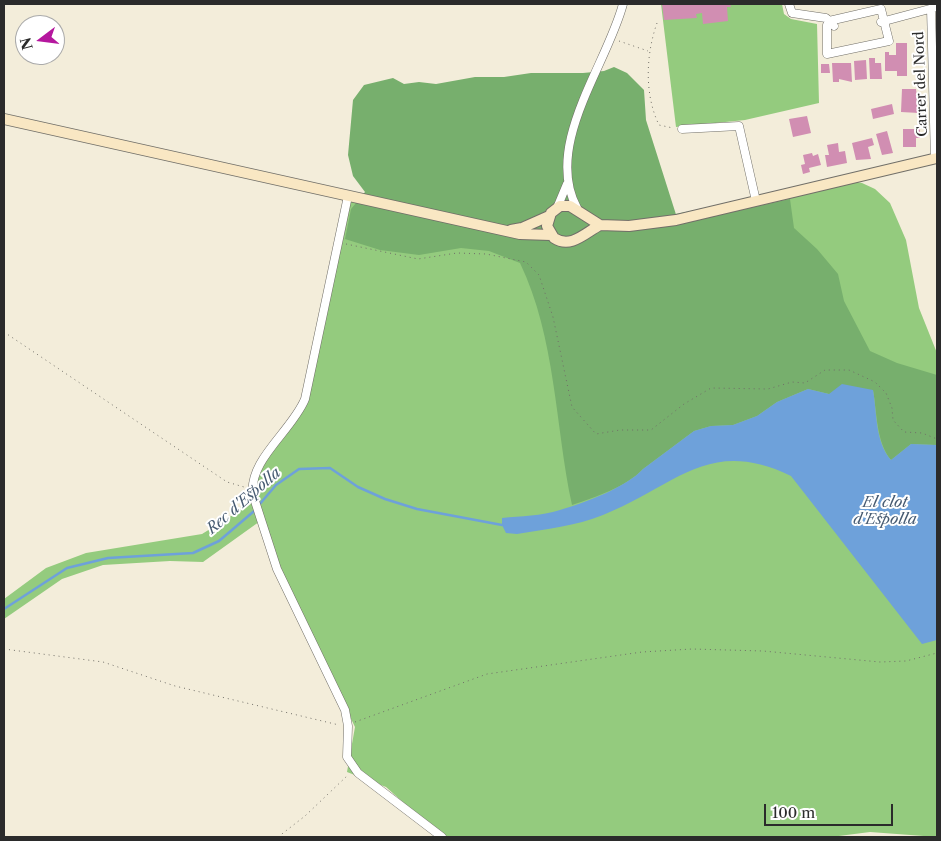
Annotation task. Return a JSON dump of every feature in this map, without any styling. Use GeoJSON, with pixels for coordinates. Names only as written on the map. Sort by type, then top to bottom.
{"type":"FeatureCollection","features":[{"type":"Feature","properties":{"kind":"main road"},"geometry":{"type":"LineString","coordinates":[[4,119],[509,230],[520,234],[551,236],[560,242],[567,243],[577,240],[600,225],[630,226],[676,220],[936,158]]}},
{"type":"Feature","properties":{"kind":"main road"},"geometry":{"type":"LineString","coordinates":[[509,230],[522,228],[549,216],[557,208],[567,205],[600,225]]}},
{"type":"Feature","properties":{"kind":"main road"},"geometry":{"type":"LineString","coordinates":[[580,212],[585,225],[582,235]]}},
{"type":"Feature","properties":{"kind":"main road"},"geometry":{"type":"LineString","coordinates":[[549,216],[548,226],[551,236]]}},
{"type":"Feature","properties":{"kind":"street"},"geometry":{"type":"LineString","coordinates":[[580,212],[571,197],[568,182],[569,152],[578,116],[612,38],[623,4]]}},
{"type":"Feature","properties":{"kind":"street"},"geometry":{"type":"LineString","coordinates":[[789,4],[792,13],[826,18],[831,23]]}},
{"type":"Feature","properties":{"kind":"street"},"geometry":{"type":"LineString","coordinates":[[880,22],[934,8]]}},
{"type":"Feature","properties":{"kind":"street","name":"Carrer del Nord"},"geometry":{"type":"LineString","coordinates":[[934,8],[936,158]]}},
{"type":"Feature","properties":{"kind":"street"},"geometry":{"type":"LineString","coordinates":[[881,9],[889,41],[826,54],[827,25],[831,23],[881,9]]}},
{"type":"Feature","properties":{"kind":"street"},"geometry":{"type":"LineString","coordinates":[[682,129],[739,126],[756,201]]}},
{"type":"Feature","properties":{"kind":"street"},"geometry":{"type":"LineString","coordinates":[[557,208],[568,182]]}},
{"type":"Feature","properties":{"kind":"street"},"geometry":{"type":"LineString","coordinates":[[348,196],[305,398],[294,420],[256,471],[252,486],[258,513],[277,569],[341,698],[348,723],[347,757],[353,768],[442,837]]}},
{"type":"Feature","properties":{"kind":"path"},"geometry":{"type":"LineString","coordinates":[[657,23],[649,51],[655,115],[659,125],[682,129]]}},
{"type":"Feature","properties":{"kind":"path"},"geometry":{"type":"LineString","coordinates":[[612,38],[649,51]]}},
{"type":"Feature","properties":{"kind":"path"},"geometry":{"type":"LineString","coordinates":[[338,242],[418,259],[457,253],[486,254],[526,262],[539,275],[553,317],[572,407],[596,434],[620,430],[651,430],[684,404],[711,388],[768,389],[792,382],[806,384],[825,370],[849,370],[875,382],[886,393],[892,408],[893,420],[904,432],[922,433],[937,439]]}},
{"type":"Feature","properties":{"kind":"path"},"geometry":{"type":"LineString","coordinates":[[4,332],[227,482],[240,488],[252,486]]}},
{"type":"Feature","properties":{"kind":"path"},"geometry":{"type":"LineString","coordinates":[[4,649],[103,662],[175,686],[338,725],[487,674],[656,651],[692,649],[784,652],[880,662],[906,661],[937,653]]}},
{"type":"Feature","properties":{"kind":"path"},"geometry":{"type":"LineString","coordinates":[[278,837],[336,788],[353,768]]}},
{"type":"Feature","properties":{"kind":"path"},"geometry":{"type":"LineString","coordinates":[[889,837],[898,837]]}},
{"type":"Feature","properties":{"kind":"green space"},"geometry":{"type":"Polygon","coordinates":[[[661,4],[782,4],[784,14],[791,19],[817,24],[819,103],[745,120],[676,127],[661,4]]]}},
{"type":"Feature","properties":{"kind":"green space"},"geometry":{"type":"Polygon","coordinates":[[[614,67],[627,73],[644,90],[646,120],[679,224],[790,199],[794,228],[817,249],[838,274],[844,301],[870,351],[897,363],[937,375],[937,445],[911,444],[891,460],[882,445],[873,390],[829,394],[808,389],[777,402],[757,416],[733,425],[711,426],[694,431],[628,481],[601,495],[572,505],[548,351],[532,292],[520,263],[489,251],[461,248],[419,255],[380,250],[345,239],[351,209],[365,192],[353,176],[348,155],[353,100],[364,85],[393,78],[404,84],[419,82],[436,84],[475,77],[504,77],[531,73],[583,73],[604,71],[614,67]]]}},
{"type":"Feature","properties":{"kind":"green space"},"geometry":{"type":"Polygon","coordinates":[[[845,180],[862,183],[875,189],[890,203],[906,240],[919,308],[937,353],[937,837],[870,832],[831,837],[442,837],[386,787],[347,772],[355,727],[278,568],[263,519],[203,562],[170,561],[103,565],[62,579],[4,619],[4,599],[46,568],[86,553],[202,534],[236,513],[254,489],[251,479],[302,405],[348,194],[621,225],[845,180]]]}},
{"type":"Feature","properties":{"kind":"water","name":"El clot d'Espolla"},"geometry":{"type":"Polygon","coordinates":[[[842,384],[873,390],[879,436],[891,460],[911,444],[937,445],[937,640],[922,644],[791,476],[762,465],[737,461],[714,463],[673,479],[603,515],[572,525],[517,534],[506,533],[502,525],[502,518],[553,512],[604,494],[636,476],[694,431],[711,426],[733,425],[757,416],[777,402],[808,389],[829,394],[842,384]]]}},
{"type":"Feature","properties":{"kind":"building"},"geometry":{"type":"Polygon","coordinates":[[[662,4],[730,4],[731,7],[727,7],[728,21],[703,24],[702,13],[696,14],[697,18],[664,20],[662,4]]]}},
{"type":"Feature","properties":{"kind":"building"},"geometry":{"type":"Polygon","coordinates":[[[896,43],[907,43],[907,76],[897,76],[897,71],[885,71],[885,52],[889,52],[889,55],[896,55],[896,43]]]}},
{"type":"Feature","properties":{"kind":"building"},"geometry":{"type":"Polygon","coordinates":[[[869,58],[875,58],[875,63],[881,63],[882,79],[870,79],[869,58]]]}},
{"type":"Feature","properties":{"kind":"building"},"geometry":{"type":"Polygon","coordinates":[[[866,60],[867,79],[855,80],[854,61],[866,60]]]}},
{"type":"Feature","properties":{"kind":"building"},"geometry":{"type":"Polygon","coordinates":[[[832,63],[851,63],[852,82],[839,79],[839,82],[833,82],[832,63]]]}},
{"type":"Feature","properties":{"kind":"building"},"geometry":{"type":"Polygon","coordinates":[[[821,64],[829,64],[830,73],[821,73],[821,64]]]}},
{"type":"Feature","properties":{"kind":"building"},"geometry":{"type":"Polygon","coordinates":[[[902,89],[916,89],[919,113],[901,112],[902,89]]]}},
{"type":"Feature","properties":{"kind":"building"},"geometry":{"type":"Polygon","coordinates":[[[892,104],[894,114],[873,119],[871,109],[892,104]]]}},
{"type":"Feature","properties":{"kind":"building"},"geometry":{"type":"Polygon","coordinates":[[[807,116],[811,133],[793,137],[789,119],[807,116]]]}},
{"type":"Feature","properties":{"kind":"building"},"geometry":{"type":"Polygon","coordinates":[[[903,129],[920,129],[920,138],[916,138],[916,147],[903,147],[903,129]]]}},
{"type":"Feature","properties":{"kind":"building"},"geometry":{"type":"Polygon","coordinates":[[[887,131],[893,153],[882,155],[876,134],[887,131]]]}},
{"type":"Feature","properties":{"kind":"building"},"geometry":{"type":"Polygon","coordinates":[[[872,138],[874,145],[868,147],[871,159],[856,160],[852,143],[872,138]]]}},
{"type":"Feature","properties":{"kind":"building"},"geometry":{"type":"Polygon","coordinates":[[[838,143],[839,152],[845,151],[847,163],[827,167],[825,155],[829,155],[827,145],[838,143]]]}},
{"type":"Feature","properties":{"kind":"building"},"geometry":{"type":"Polygon","coordinates":[[[812,153],[813,156],[818,154],[821,165],[809,168],[810,172],[803,174],[801,165],[805,164],[803,155],[812,153]]]}},
{"type":"Feature","properties":{"kind":"waterway","name":"Rec d'Espolla"},"geometry":{"type":"LineString","coordinates":[[4,609],[67,568],[108,558],[193,553],[219,541],[253,512],[276,485],[299,469],[330,468],[358,487],[385,499],[417,509],[502,525]]}}]}
